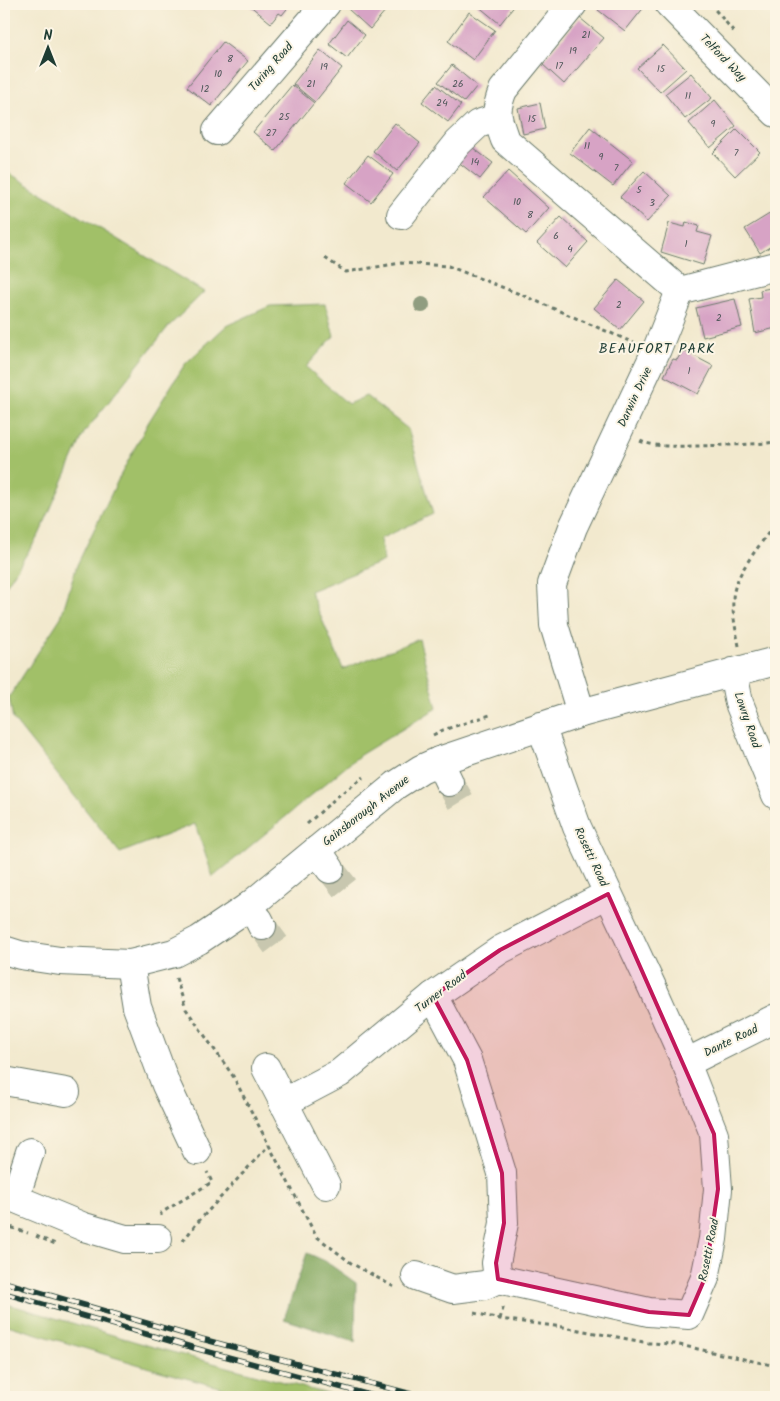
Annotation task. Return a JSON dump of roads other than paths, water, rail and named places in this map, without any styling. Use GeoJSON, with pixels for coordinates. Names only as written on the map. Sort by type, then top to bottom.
{"type":"FeatureCollection","features":[{"type":"Feature","properties":{"kind":"street","name":"Turing Road"},"geometry":{"type":"LineString","coordinates":[[217,131],[324,4]]}},
{"type":"Feature","properties":{"kind":"street"},"geometry":{"type":"LineString","coordinates":[[573,4],[503,90],[497,106],[497,118],[505,140],[680,291],[776,266]]}},
{"type":"Feature","properties":{"kind":"street","name":"Telford Way"},"geometry":{"type":"LineString","coordinates":[[669,4],[776,113]]}},
{"type":"Feature","properties":{"kind":"street"},"geometry":{"type":"LineString","coordinates":[[401,215],[458,143],[478,124],[497,118]]}},
{"type":"Feature","properties":{"kind":"street","name":"Darwin Drive"},"geometry":{"type":"LineString","coordinates":[[581,713],[554,625],[552,584],[570,534],[655,352],[680,291]]}},
{"type":"Feature","properties":{"kind":"street","name":"Gainsborough Avenue"},"geometry":{"type":"LineString","coordinates":[[4,950],[20,955],[60,961],[130,964],[174,952],[255,917],[316,849],[396,785],[439,760],[736,662],[776,661]]}},
{"type":"Feature","properties":{"kind":"street","name":"Lowry Road"},"geometry":{"type":"LineString","coordinates":[[736,662],[739,703],[776,795]]}},
{"type":"Feature","properties":{"kind":"street","name":"Rosetti Road"},"geometry":{"type":"LineString","coordinates":[[498,1279],[649,1312],[689,1315],[705,1278],[713,1239],[718,1189],[714,1134],[686,1063],[652,986],[577,826],[541,726]]}},
{"type":"Feature","properties":{"kind":"street","name":"Turner Road"},"geometry":{"type":"LineString","coordinates":[[283,1103],[340,1074],[433,996],[500,950],[608,894]]}},
{"type":"Feature","properties":{"kind":"street"},"geometry":{"type":"LineString","coordinates":[[130,964],[137,1007],[166,1085],[197,1151]]}},
{"type":"Feature","properties":{"kind":"street"},"geometry":{"type":"LineString","coordinates":[[416,1276],[453,1289],[485,1285],[498,1279],[496,1263],[504,1223],[502,1173],[467,1060],[433,996]]}},
{"type":"Feature","properties":{"kind":"street","name":"Dante Road"},"geometry":{"type":"LineString","coordinates":[[686,1063],[776,1018]]}},
{"type":"Feature","properties":{"kind":"street"},"geometry":{"type":"LineString","coordinates":[[266,1068],[326,1185]]}},
{"type":"Feature","properties":{"kind":"street"},"geometry":{"type":"LineString","coordinates":[[4,1081],[66,1092]]}},
{"type":"Feature","properties":{"kind":"street"},"geometry":{"type":"LineString","coordinates":[[30,1152],[20,1200],[84,1227],[125,1239],[158,1239]]}},
{"type":"Feature","properties":{"kind":"tunnel"},"geometry":{"type":"LineString","coordinates":[[449,782],[461,802]]}},
{"type":"Feature","properties":{"kind":"tunnel"},"geometry":{"type":"LineString","coordinates":[[330,869],[345,888]]}},
{"type":"Feature","properties":{"kind":"tunnel"},"geometry":{"type":"LineString","coordinates":[[262,926],[276,945]]}},
{"type":"Feature","properties":{"kind":"railway"},"geometry":{"type":"LineString","coordinates":[[4,1282],[202,1339],[423,1397]]}},
{"type":"Feature","properties":{"kind":"railway"},"geometry":{"type":"LineString","coordinates":[[4,1293],[198,1349],[377,1397]]}},
{"type":"Feature","properties":{"kind":"district","name":"BEAUFORT PARK"},"geometry":{"type":"Point","coordinates":[657,349]}}]}
